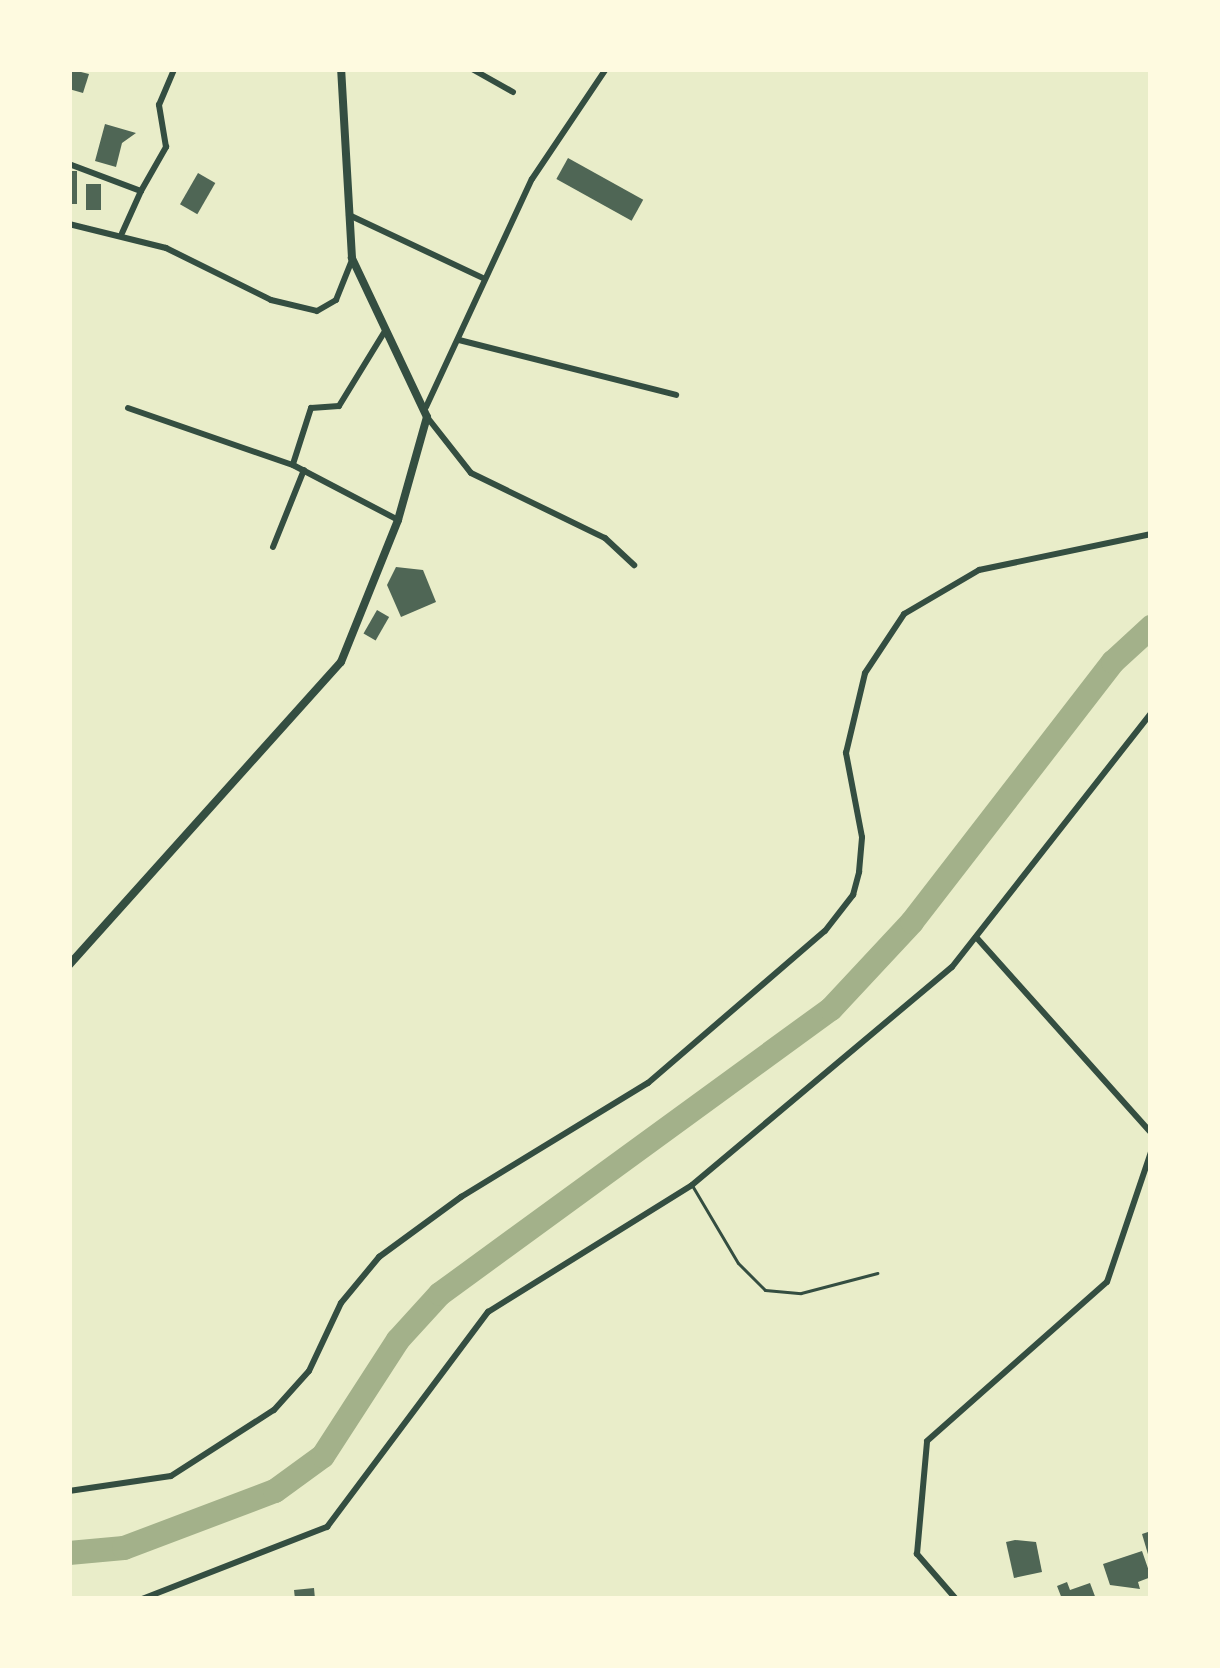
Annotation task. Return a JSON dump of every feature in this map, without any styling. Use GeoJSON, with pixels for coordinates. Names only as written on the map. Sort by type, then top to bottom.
{"type":"FeatureCollection","features":[{"type":"Feature","properties":{"kind":"street"},"geometry":{"type":"LineString","coordinates":[[122,233],[166,147],[159,105],[174,69]]}},
{"type":"Feature","properties":{"kind":"street"},"geometry":{"type":"LineString","coordinates":[[341,69],[352,258],[426,412],[471,473],[605,538],[634,566]]}},
{"type":"Feature","properties":{"kind":"street"},"geometry":{"type":"LineString","coordinates":[[472,69],[513,92]]}},
{"type":"Feature","properties":{"kind":"street"},"geometry":{"type":"LineString","coordinates":[[69,965],[341,662],[398,520],[426,412],[485,279],[532,179],[606,69]]}},
{"type":"Feature","properties":{"kind":"street"},"geometry":{"type":"LineString","coordinates":[[69,164],[142,190]]}},
{"type":"Feature","properties":{"kind":"street"},"geometry":{"type":"LineString","coordinates":[[349,215],[485,279]]}},
{"type":"Feature","properties":{"kind":"street"},"geometry":{"type":"LineString","coordinates":[[69,224],[122,233],[271,300],[317,311],[336,300],[352,258]]}},
{"type":"Feature","properties":{"kind":"street"},"geometry":{"type":"LineString","coordinates":[[293,465],[311,408],[339,406],[385,332]]}},
{"type":"Feature","properties":{"kind":"street"},"geometry":{"type":"LineString","coordinates":[[459,340],[676,395]]}},
{"type":"Feature","properties":{"kind":"street"},"geometry":{"type":"LineString","coordinates":[[128,408],[293,465],[398,520]]}},
{"type":"Feature","properties":{"kind":"street"},"geometry":{"type":"LineString","coordinates":[[273,547],[304,470]]}},
{"type":"Feature","properties":{"kind":"street"},"geometry":{"type":"LineString","coordinates":[[69,1491],[171,1476],[274,1410],[309,1371],[341,1304],[379,1257],[648,1083],[825,931],[853,895],[859,872],[862,837],[846,753],[855,710],[870,657],[904,614],[979,570],[1151,534]]}},
{"type":"Feature","properties":{"kind":"street"},"geometry":{"type":"LineString","coordinates":[[142,1599],[327,1527],[488,1312],[692,1185],[952,967],[1151,712]]}},
{"type":"Feature","properties":{"kind":"street"},"geometry":{"type":"LineString","coordinates":[[976,937],[1151,1132]]}},
{"type":"Feature","properties":{"kind":"street"},"geometry":{"type":"LineString","coordinates":[[956,1599],[917,1554],[927,1442],[1107,1282],[1151,1151]]}},
{"type":"Feature","properties":{"kind":"lane"},"geometry":{"type":"LineString","coordinates":[[692,1185],[738,1263],[765,1290],[801,1293],[877,1273]]}},
{"type":"Feature","properties":{"kind":"building"},"geometry":{"type":"Polygon","coordinates":[[[69,69],[89,74],[83,93],[69,89],[69,69]]]}},
{"type":"Feature","properties":{"kind":"building"},"geometry":{"type":"Polygon","coordinates":[[[105,124],[136,133],[122,143],[116,167],[95,161],[105,124]]]}},
{"type":"Feature","properties":{"kind":"building"},"geometry":{"type":"Polygon","coordinates":[[[568,158],[643,200],[632,221],[556,179],[568,158]]]}},
{"type":"Feature","properties":{"kind":"building"},"geometry":{"type":"Polygon","coordinates":[[[69,171],[77,171],[77,204],[69,204],[69,171]]]}},
{"type":"Feature","properties":{"kind":"building"},"geometry":{"type":"Polygon","coordinates":[[[198,173],[215,183],[197,214],[180,204],[198,173]]]}},
{"type":"Feature","properties":{"kind":"building"},"geometry":{"type":"Polygon","coordinates":[[[86,184],[101,184],[101,210],[86,210],[86,184]]]}},
{"type":"Feature","properties":{"kind":"building"},"geometry":{"type":"Polygon","coordinates":[[[396,567],[423,570],[436,602],[401,617],[387,585],[396,567]]]}},
{"type":"Feature","properties":{"kind":"building"},"geometry":{"type":"Polygon","coordinates":[[[377,610],[389,617],[376,640],[364,633],[377,610]]]}},
{"type":"Feature","properties":{"kind":"building"},"geometry":{"type":"Polygon","coordinates":[[[1151,1531],[1151,1561],[1150,1561],[1142,1534],[1151,1531]]]}},
{"type":"Feature","properties":{"kind":"building"},"geometry":{"type":"Polygon","coordinates":[[[1006,1542],[1036,1542],[1042,1572],[1014,1578],[1006,1542]]]}},
{"type":"Feature","properties":{"kind":"building"},"geometry":{"type":"Polygon","coordinates":[[[1142,1551],[1151,1577],[1138,1582],[1140,1589],[1110,1585],[1103,1564],[1142,1551]]]}},
{"type":"Feature","properties":{"kind":"building"},"geometry":{"type":"Polygon","coordinates":[[[1067,1582],[1070,1590],[1090,1583],[1096,1599],[1062,1599],[1057,1586],[1067,1582]]]}},
{"type":"Feature","properties":{"kind":"building"},"geometry":{"type":"Polygon","coordinates":[[[314,1588],[315,1599],[295,1599],[294,1590],[314,1588]]]}},
{"type":"Feature","properties":{"kind":"waterway"},"geometry":{"type":"LineString","coordinates":[[69,1553],[124,1548],[275,1491],[323,1456],[398,1340],[440,1294],[831,1009],[912,922],[1113,662],[1151,627]]}}]}
